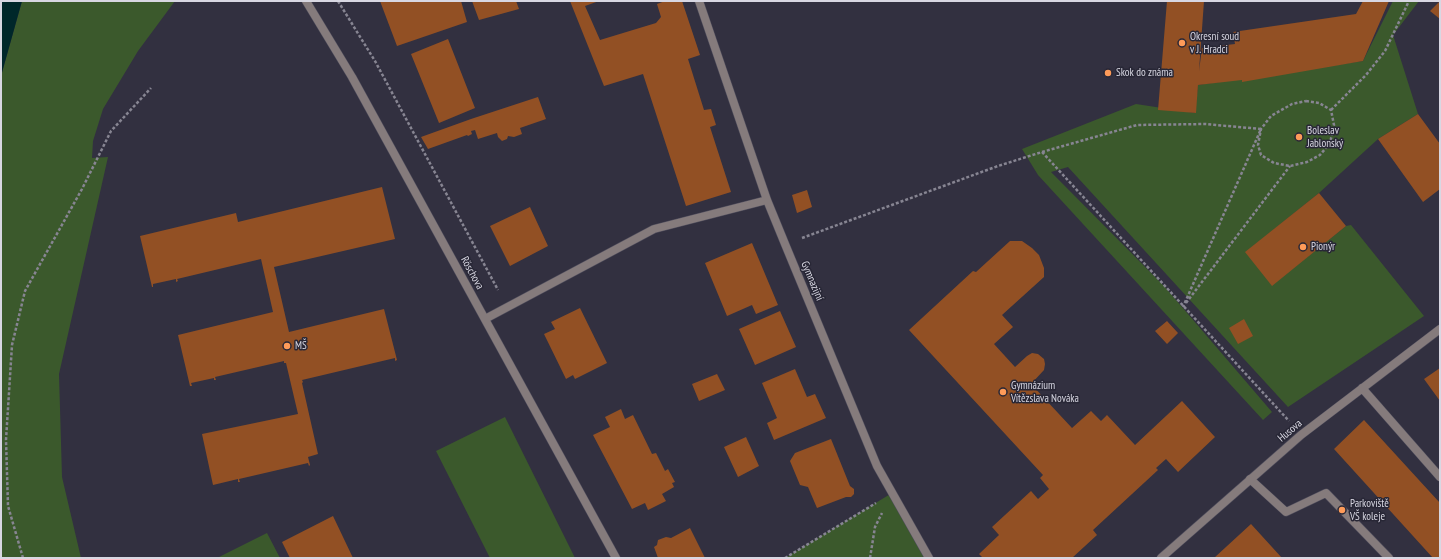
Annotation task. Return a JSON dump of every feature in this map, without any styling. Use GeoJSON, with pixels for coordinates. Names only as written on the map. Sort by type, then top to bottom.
{"type":"FeatureCollection","features":[{"type":"Feature","properties":{"kind":"street","name":"Röschova"},"geometry":{"type":"LineString","coordinates":[[306,1],[352,77],[616,558]]}},
{"type":"Feature","properties":{"kind":"street","name":"Gymnazijní"},"geometry":{"type":"LineString","coordinates":[[699,1],[767,200],[876,466],[929,558]]}},
{"type":"Feature","properties":{"kind":"street"},"geometry":{"type":"LineString","coordinates":[[484,319],[654,229],[767,200]]}},
{"type":"Feature","properties":{"kind":"street","name":"Husova"},"geometry":{"type":"LineString","coordinates":[[1161,558],[1301,435],[1440,329]]}},
{"type":"Feature","properties":{"kind":"street"},"geometry":{"type":"LineString","coordinates":[[1362,388],[1440,477]]}},
{"type":"Feature","properties":{"kind":"street"},"geometry":{"type":"LineString","coordinates":[[1250,479],[1286,512],[1326,493],[1389,558]]}},
{"type":"Feature","properties":{"kind":"path"},"geometry":{"type":"LineString","coordinates":[[338,1],[375,60],[507,307]]}},
{"type":"Feature","properties":{"kind":"path"},"geometry":{"type":"LineString","coordinates":[[1331,110],[1366,75],[1385,51],[1409,1]]}},
{"type":"Feature","properties":{"kind":"path"},"geometry":{"type":"LineString","coordinates":[[23,558],[8,506],[6,440],[12,345],[25,291],[82,189],[111,131],[151,88]]}},
{"type":"Feature","properties":{"kind":"path"},"geometry":{"type":"LineString","coordinates":[[1183,307],[1261,130],[1271,116],[1292,104],[1306,101],[1319,103],[1331,110],[1334,125],[1330,143],[1320,156],[1307,162],[1290,166],[1274,163],[1261,155],[1258,144],[1261,130]]}},
{"type":"Feature","properties":{"kind":"path"},"geometry":{"type":"LineString","coordinates":[[785,244],[998,166],[1137,124],[1205,124],[1261,130]]}},
{"type":"Feature","properties":{"kind":"path"},"geometry":{"type":"LineString","coordinates":[[1042,152],[1301,435]]}},
{"type":"Feature","properties":{"kind":"path"},"geometry":{"type":"LineString","coordinates":[[1183,307],[1290,166]]}},
{"type":"Feature","properties":{"kind":"path"},"geometry":{"type":"LineString","coordinates":[[785,558],[892,493]]}},
{"type":"Feature","properties":{"kind":"path"},"geometry":{"type":"LineString","coordinates":[[870,558],[875,527],[892,493]]}},
{"type":"Feature","properties":{"kind":"green space"},"geometry":{"type":"Polygon","coordinates":[[[22,1],[175,1],[138,51],[103,109],[93,141],[92,158],[108,157],[59,374],[62,477],[81,558],[1,558],[1,76],[22,1]]]}},
{"type":"Feature","properties":{"kind":"green space"},"geometry":{"type":"Polygon","coordinates":[[[1393,1],[1419,1],[1393,35],[1418,114],[1378,139],[1319,193],[1246,252],[1272,285],[1346,226],[1351,225],[1424,316],[1288,407],[1068,167],[1051,172],[1164,286],[1272,412],[1263,420],[1038,175],[1022,149],[1136,104],[1195,113],[1198,85],[1363,61],[1393,1]]]}},
{"type":"Feature","properties":{"kind":"green space"},"geometry":{"type":"Polygon","coordinates":[[[505,417],[575,558],[490,558],[436,451],[505,417]]]}},
{"type":"Feature","properties":{"kind":"green space"},"geometry":{"type":"Polygon","coordinates":[[[892,493],[929,558],[785,558],[892,493]]]}},
{"type":"Feature","properties":{"kind":"green space"},"geometry":{"type":"Polygon","coordinates":[[[267,533],[280,558],[217,558],[267,533]]]}},
{"type":"Feature","properties":{"kind":"shaded area"},"geometry":{"type":"Polygon","coordinates":[[[1,1],[22,1],[1,76],[1,1]]]}},
{"type":"Feature","properties":{"kind":"building"},"geometry":{"type":"Polygon","coordinates":[[[380,1],[461,1],[467,22],[397,46],[380,1]]]}},
{"type":"Feature","properties":{"kind":"building"},"geometry":{"type":"Polygon","coordinates":[[[472,1],[516,1],[519,9],[479,20],[472,1]]]}},
{"type":"Feature","properties":{"kind":"building"},"geometry":{"type":"Polygon","coordinates":[[[570,1],[599,1],[585,6],[600,40],[656,23],[661,17],[657,4],[665,1],[682,1],[700,55],[688,59],[704,110],[711,109],[716,125],[710,127],[731,192],[686,206],[643,74],[604,86],[570,1]]]}},
{"type":"Feature","properties":{"kind":"building"},"geometry":{"type":"Polygon","coordinates":[[[1167,1],[1204,1],[1199,71],[1202,48],[1235,44],[1233,32],[1356,14],[1363,1],[1389,1],[1363,61],[1242,82],[1242,80],[1198,85],[1196,113],[1158,110],[1167,1]]]}},
{"type":"Feature","properties":{"kind":"building"},"geometry":{"type":"Polygon","coordinates":[[[1440,1],[1440,19],[1430,11],[1440,1]]]}},
{"type":"Feature","properties":{"kind":"building"},"geometry":{"type":"Polygon","coordinates":[[[448,39],[475,108],[439,123],[411,54],[448,39]]]}},
{"type":"Feature","properties":{"kind":"building"},"geometry":{"type":"Polygon","coordinates":[[[538,97],[546,119],[520,128],[522,134],[514,137],[508,136],[507,139],[502,141],[498,137],[497,133],[478,139],[475,130],[471,131],[472,134],[468,136],[467,135],[428,149],[421,137],[471,119],[538,97]]]}},
{"type":"Feature","properties":{"kind":"building"},"geometry":{"type":"Polygon","coordinates":[[[1418,114],[1440,144],[1440,189],[1423,202],[1378,139],[1418,114]]]}},
{"type":"Feature","properties":{"kind":"building","name":"MŠ"},"geometry":{"type":"Polygon","coordinates":[[[382,187],[395,239],[274,267],[289,332],[384,309],[397,360],[395,361],[395,358],[302,380],[318,454],[308,457],[309,466],[308,463],[239,479],[240,482],[238,482],[238,479],[213,485],[202,434],[298,414],[286,363],[284,363],[284,361],[215,377],[216,380],[214,380],[214,378],[191,383],[192,386],[190,386],[178,335],[273,312],[261,259],[177,279],[178,281],[176,282],[176,279],[153,284],[152,287],[140,236],[236,213],[238,222],[382,187]]]}},
{"type":"Feature","properties":{"kind":"building"},"geometry":{"type":"Polygon","coordinates":[[[807,190],[812,207],[797,213],[792,195],[807,190]]]}},
{"type":"Feature","properties":{"kind":"building"},"geometry":{"type":"Polygon","coordinates":[[[1319,193],[1346,226],[1272,286],[1245,252],[1319,193]]]}},
{"type":"Feature","properties":{"kind":"building"},"geometry":{"type":"Polygon","coordinates":[[[530,207],[548,246],[510,266],[490,226],[530,207]]]}},
{"type":"Feature","properties":{"kind":"building","name":"Gymnázium Vítězslava Nováka"},"geometry":{"type":"Polygon","coordinates":[[[1010,241],[1022,241],[1039,255],[1044,268],[1044,277],[1002,315],[1013,327],[994,344],[1015,367],[1032,353],[1038,354],[1044,359],[1044,370],[1031,384],[1072,428],[1091,411],[1101,421],[1107,415],[1135,445],[1182,401],[1215,437],[1178,472],[1166,459],[1156,468],[1158,470],[1093,530],[1097,535],[1072,558],[983,558],[979,554],[999,535],[992,527],[1031,491],[1038,499],[1049,489],[1040,478],[1043,475],[909,330],[973,271],[976,272],[1010,241]]]}},
{"type":"Feature","properties":{"kind":"building"},"geometry":{"type":"Polygon","coordinates":[[[752,243],[778,305],[756,314],[752,305],[727,316],[705,263],[752,243]]]}},
{"type":"Feature","properties":{"kind":"building"},"geometry":{"type":"Polygon","coordinates":[[[580,308],[607,363],[575,379],[573,375],[566,379],[544,334],[555,329],[551,322],[580,308]]]}},
{"type":"Feature","properties":{"kind":"building"},"geometry":{"type":"Polygon","coordinates":[[[780,311],[796,347],[755,365],[739,329],[780,311]]]}},
{"type":"Feature","properties":{"kind":"building"},"geometry":{"type":"Polygon","coordinates":[[[1244,319],[1253,336],[1238,344],[1229,328],[1244,319]]]}},
{"type":"Feature","properties":{"kind":"building"},"geometry":{"type":"Polygon","coordinates":[[[1167,321],[1178,333],[1167,344],[1155,331],[1167,321]]]}},
{"type":"Feature","properties":{"kind":"building"},"geometry":{"type":"Polygon","coordinates":[[[1440,368],[1440,401],[1424,379],[1440,368]]]}},
{"type":"Feature","properties":{"kind":"building"},"geometry":{"type":"Polygon","coordinates":[[[795,369],[807,397],[815,394],[826,418],[774,440],[767,423],[777,418],[762,383],[795,369]]]}},
{"type":"Feature","properties":{"kind":"building"},"geometry":{"type":"Polygon","coordinates":[[[717,374],[725,390],[699,401],[692,384],[717,374]]]}},
{"type":"Feature","properties":{"kind":"building"},"geometry":{"type":"Polygon","coordinates":[[[621,409],[625,419],[633,415],[652,454],[656,453],[665,471],[668,469],[675,482],[672,483],[674,487],[662,494],[666,501],[648,510],[645,503],[632,509],[593,435],[610,427],[605,417],[621,409]]]}},
{"type":"Feature","properties":{"kind":"building"},"geometry":{"type":"Polygon","coordinates":[[[1364,420],[1440,503],[1440,558],[1433,558],[1334,449],[1364,420]]]}},
{"type":"Feature","properties":{"kind":"building"},"geometry":{"type":"Polygon","coordinates":[[[746,437],[759,466],[738,477],[724,447],[746,437]]]}},
{"type":"Feature","properties":{"kind":"building"},"geometry":{"type":"Polygon","coordinates":[[[831,439],[850,486],[854,489],[854,494],[851,497],[846,497],[817,508],[808,487],[800,485],[790,461],[795,453],[831,439]]]}},
{"type":"Feature","properties":{"kind":"building"},"geometry":{"type":"Polygon","coordinates":[[[333,516],[353,558],[290,558],[282,542],[333,516]]]}},
{"type":"Feature","properties":{"kind":"building"},"geometry":{"type":"Polygon","coordinates":[[[1251,524],[1282,558],[1214,558],[1251,524]]]}},
{"type":"Feature","properties":{"kind":"building"},"geometry":{"type":"Polygon","coordinates":[[[690,528],[705,558],[658,558],[654,547],[657,545],[658,540],[666,537],[671,538],[690,528]]]}},
{"type":"Feature","properties":{"kind":"place","name":"Okresní soud v J. Hradci"},"geometry":{"type":"Point","coordinates":[1182,43]}},
{"type":"Feature","properties":{"kind":"place","name":"Skok do známa"},"geometry":{"type":"Point","coordinates":[1108,73]}},
{"type":"Feature","properties":{"kind":"place","name":"Boleslav Jablonský"},"geometry":{"type":"Point","coordinates":[1299,137]}},
{"type":"Feature","properties":{"kind":"place","name":"Pionýr"},"geometry":{"type":"Point","coordinates":[1303,247]}},
{"type":"Feature","properties":{"kind":"place","name":"MŠ"},"geometry":{"type":"Point","coordinates":[287,346]}},
{"type":"Feature","properties":{"kind":"place","name":"Gymnázium Vítězslava Nováka"},"geometry":{"type":"Point","coordinates":[1003,392]}},
{"type":"Feature","properties":{"kind":"place","name":"Parkoviště VŠ koleje"},"geometry":{"type":"Point","coordinates":[1342,510]}}]}
